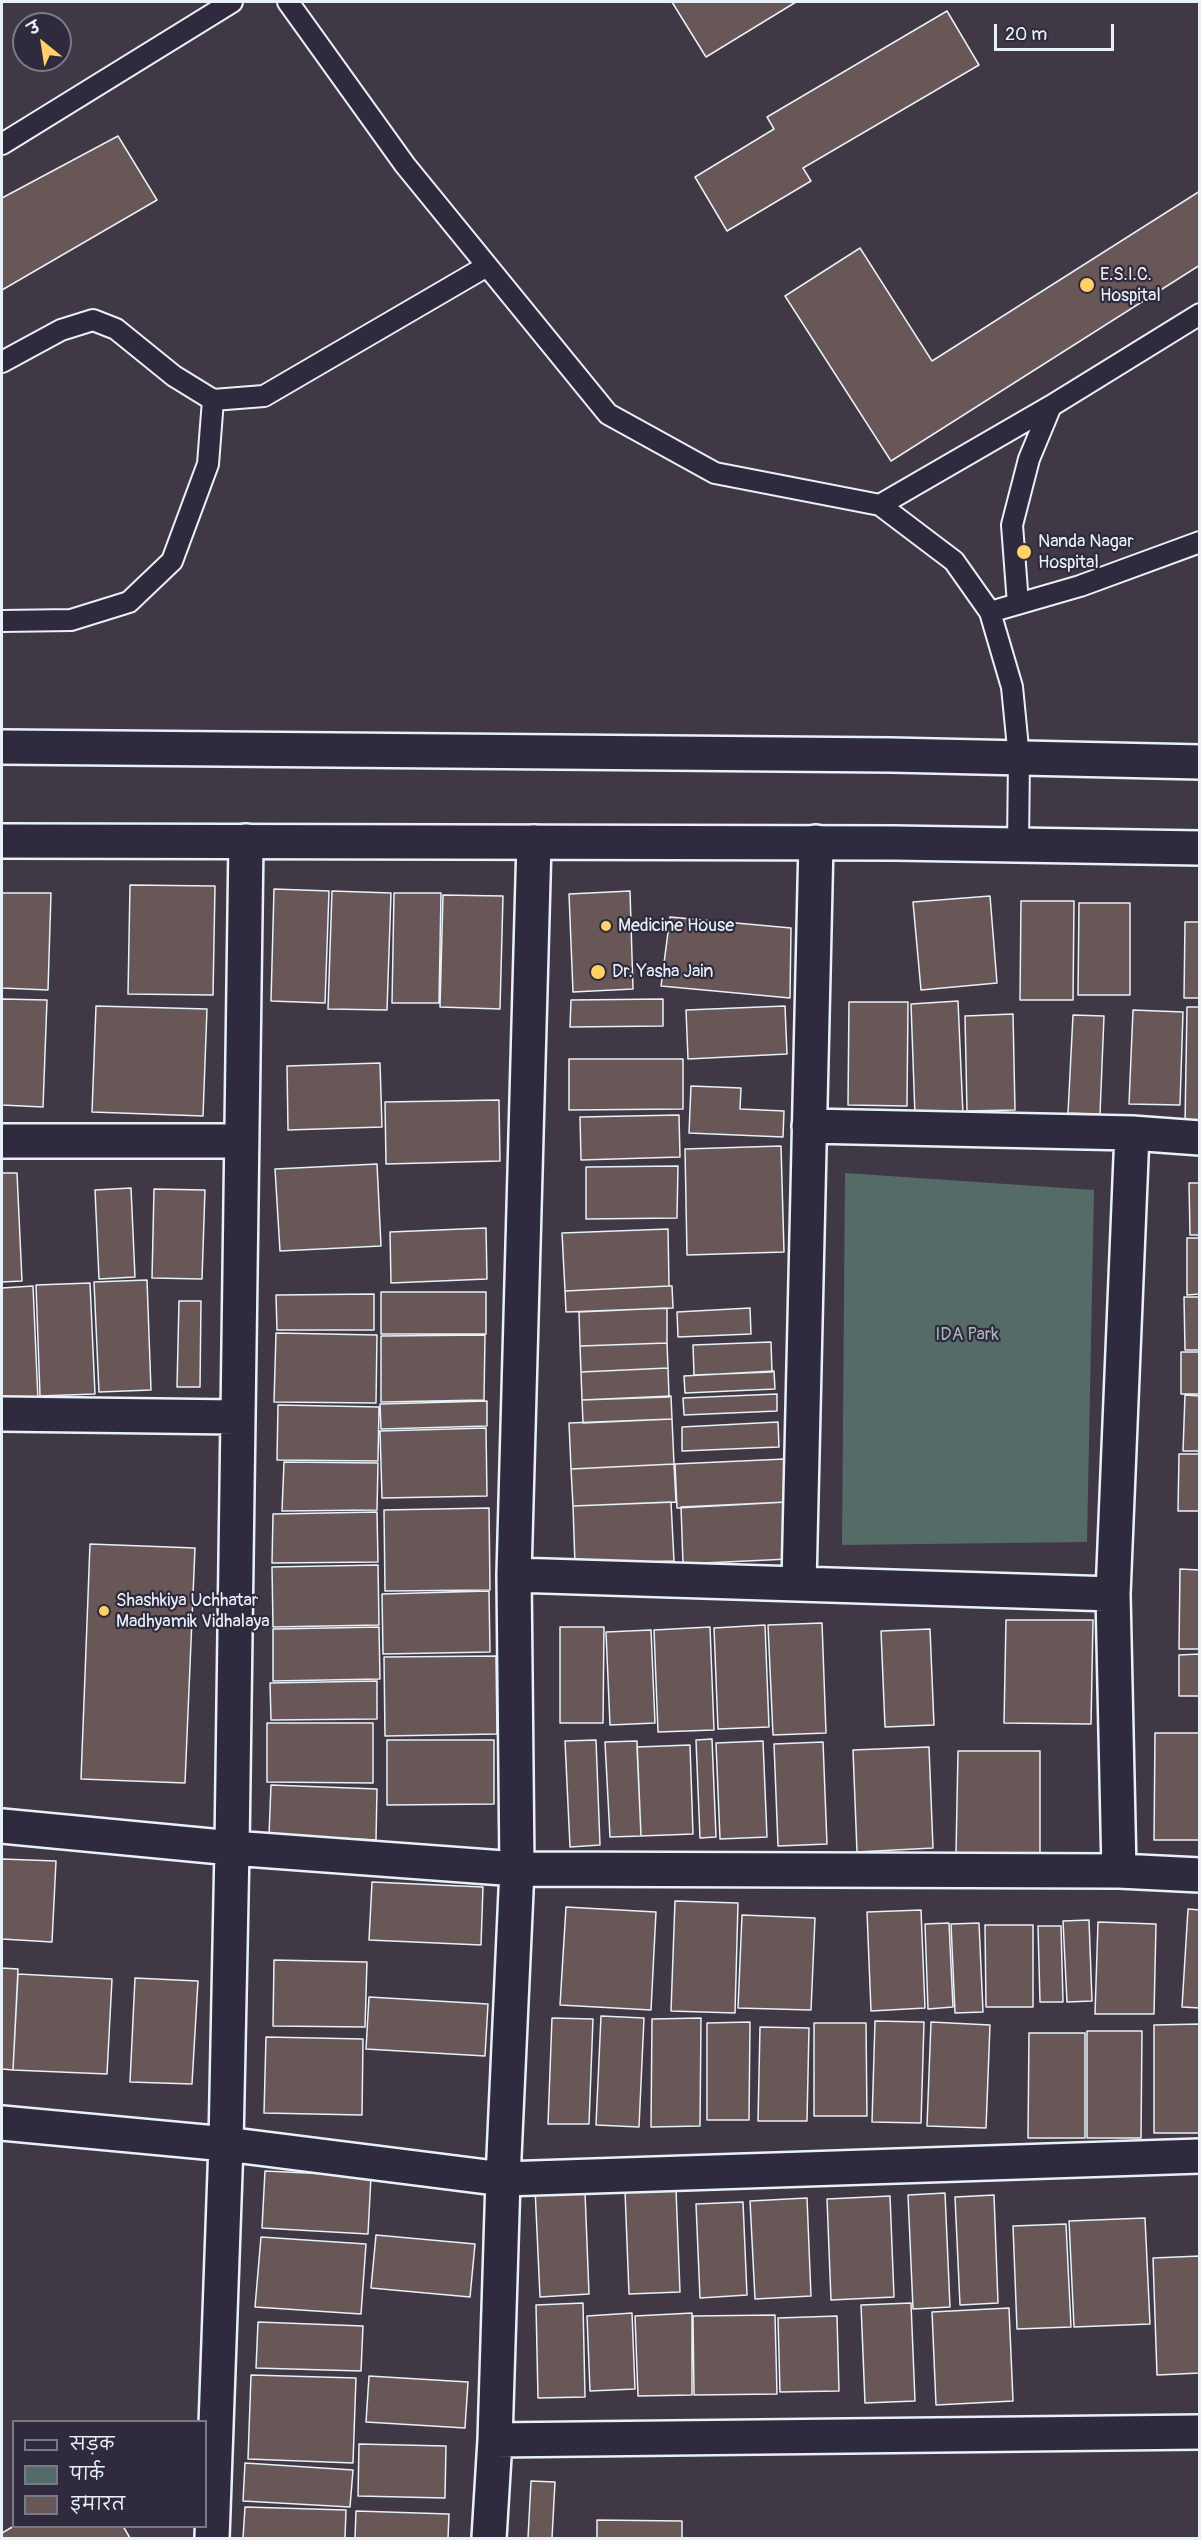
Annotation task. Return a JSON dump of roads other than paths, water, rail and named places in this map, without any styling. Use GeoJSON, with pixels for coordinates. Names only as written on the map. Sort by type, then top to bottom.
{"type":"FeatureCollection","features":[{"type":"Feature","properties":{"kind":"street"},"geometry":{"type":"LineString","coordinates":[[2,747],[1200,762]]}},
{"type":"Feature","properties":{"kind":"street"},"geometry":{"type":"LineString","coordinates":[[2,841],[816,842],[1200,848]]}},
{"type":"Feature","properties":{"kind":"street"},"geometry":{"type":"LineString","coordinates":[[212,2538],[226,2144],[232,1848],[236,1417],[246,842]]}},
{"type":"Feature","properties":{"kind":"street"},"geometry":{"type":"LineString","coordinates":[[489,2538],[495,2440],[503,2179],[517,1869],[514,1575],[534,842]]}},
{"type":"Feature","properties":{"kind":"street"},"geometry":{"type":"LineString","coordinates":[[799,1584],[816,842]]}},
{"type":"Feature","properties":{"kind":"street"},"geometry":{"type":"LineString","coordinates":[[809,1126],[1132,1133],[1200,1138]]}},
{"type":"Feature","properties":{"kind":"street"},"geometry":{"type":"LineString","coordinates":[[1119,1871],[1113,1594],[1132,1133]]}},
{"type":"Feature","properties":{"kind":"street"},"geometry":{"type":"LineString","coordinates":[[2,1141],[241,1141]]}},
{"type":"Feature","properties":{"kind":"street"},"geometry":{"type":"LineString","coordinates":[[2,1414],[236,1417]]}},
{"type":"Feature","properties":{"kind":"street"},"geometry":{"type":"LineString","coordinates":[[514,1575],[1113,1594]]}},
{"type":"Feature","properties":{"kind":"street"},"geometry":{"type":"LineString","coordinates":[[2,1826],[232,1848],[517,1869],[1119,1871],[1200,1875]]}},
{"type":"Feature","properties":{"kind":"street"},"geometry":{"type":"LineString","coordinates":[[2,2122],[226,2144],[503,2179],[1200,2156]]}},
{"type":"Feature","properties":{"kind":"street"},"geometry":{"type":"LineString","coordinates":[[495,2440],[1200,2432]]}},
{"type":"Feature","properties":{"kind":"lane"},"geometry":{"type":"LineString","coordinates":[[2,144],[232,2]]}},
{"type":"Feature","properties":{"kind":"lane"},"geometry":{"type":"LineString","coordinates":[[288,2],[405,165],[608,414],[715,473],[880,506],[954,561],[990,612],[1012,687],[1018,758],[1018,845]]}},
{"type":"Feature","properties":{"kind":"lane"},"geometry":{"type":"LineString","coordinates":[[2,362],[61,330],[93,320],[116,329],[174,375],[213,400],[264,396],[487,266]]}},
{"type":"Feature","properties":{"kind":"lane"},"geometry":{"type":"LineString","coordinates":[[880,506],[1051,406],[1200,314]]}},
{"type":"Feature","properties":{"kind":"lane"},"geometry":{"type":"LineString","coordinates":[[2,621],[71,620],[129,602],[172,561],[208,464],[213,400]]}},
{"type":"Feature","properties":{"kind":"lane"},"geometry":{"type":"LineString","coordinates":[[1018,604],[1012,525],[1029,459],[1051,406]]}},
{"type":"Feature","properties":{"kind":"lane"},"geometry":{"type":"LineString","coordinates":[[990,612],[1080,586],[1200,542]]}},
{"type":"Feature","properties":{"kind":"place","name":"E.S.I.C. Hospital"},"geometry":{"type":"Point","coordinates":[1087,285]}},
{"type":"Feature","properties":{"kind":"place","name":"Nanda Nagar Hospital"},"geometry":{"type":"Point","coordinates":[1024,552]}},
{"type":"Feature","properties":{"kind":"place","name":"Medicine House"},"geometry":{"type":"Point","coordinates":[606,926]}},
{"type":"Feature","properties":{"kind":"place","name":"Dr. Yasha Jain"},"geometry":{"type":"Point","coordinates":[598,972]}},
{"type":"Feature","properties":{"kind":"place","name":"Shashkiya Uchhatar Madhyamik Vidhalaya"},"geometry":{"type":"Point","coordinates":[104,1611]}},
{"type":"Feature","properties":{"kind":"park label","name":"IDA Park"},"geometry":{"type":"Point","coordinates":[967,1335]}}]}
